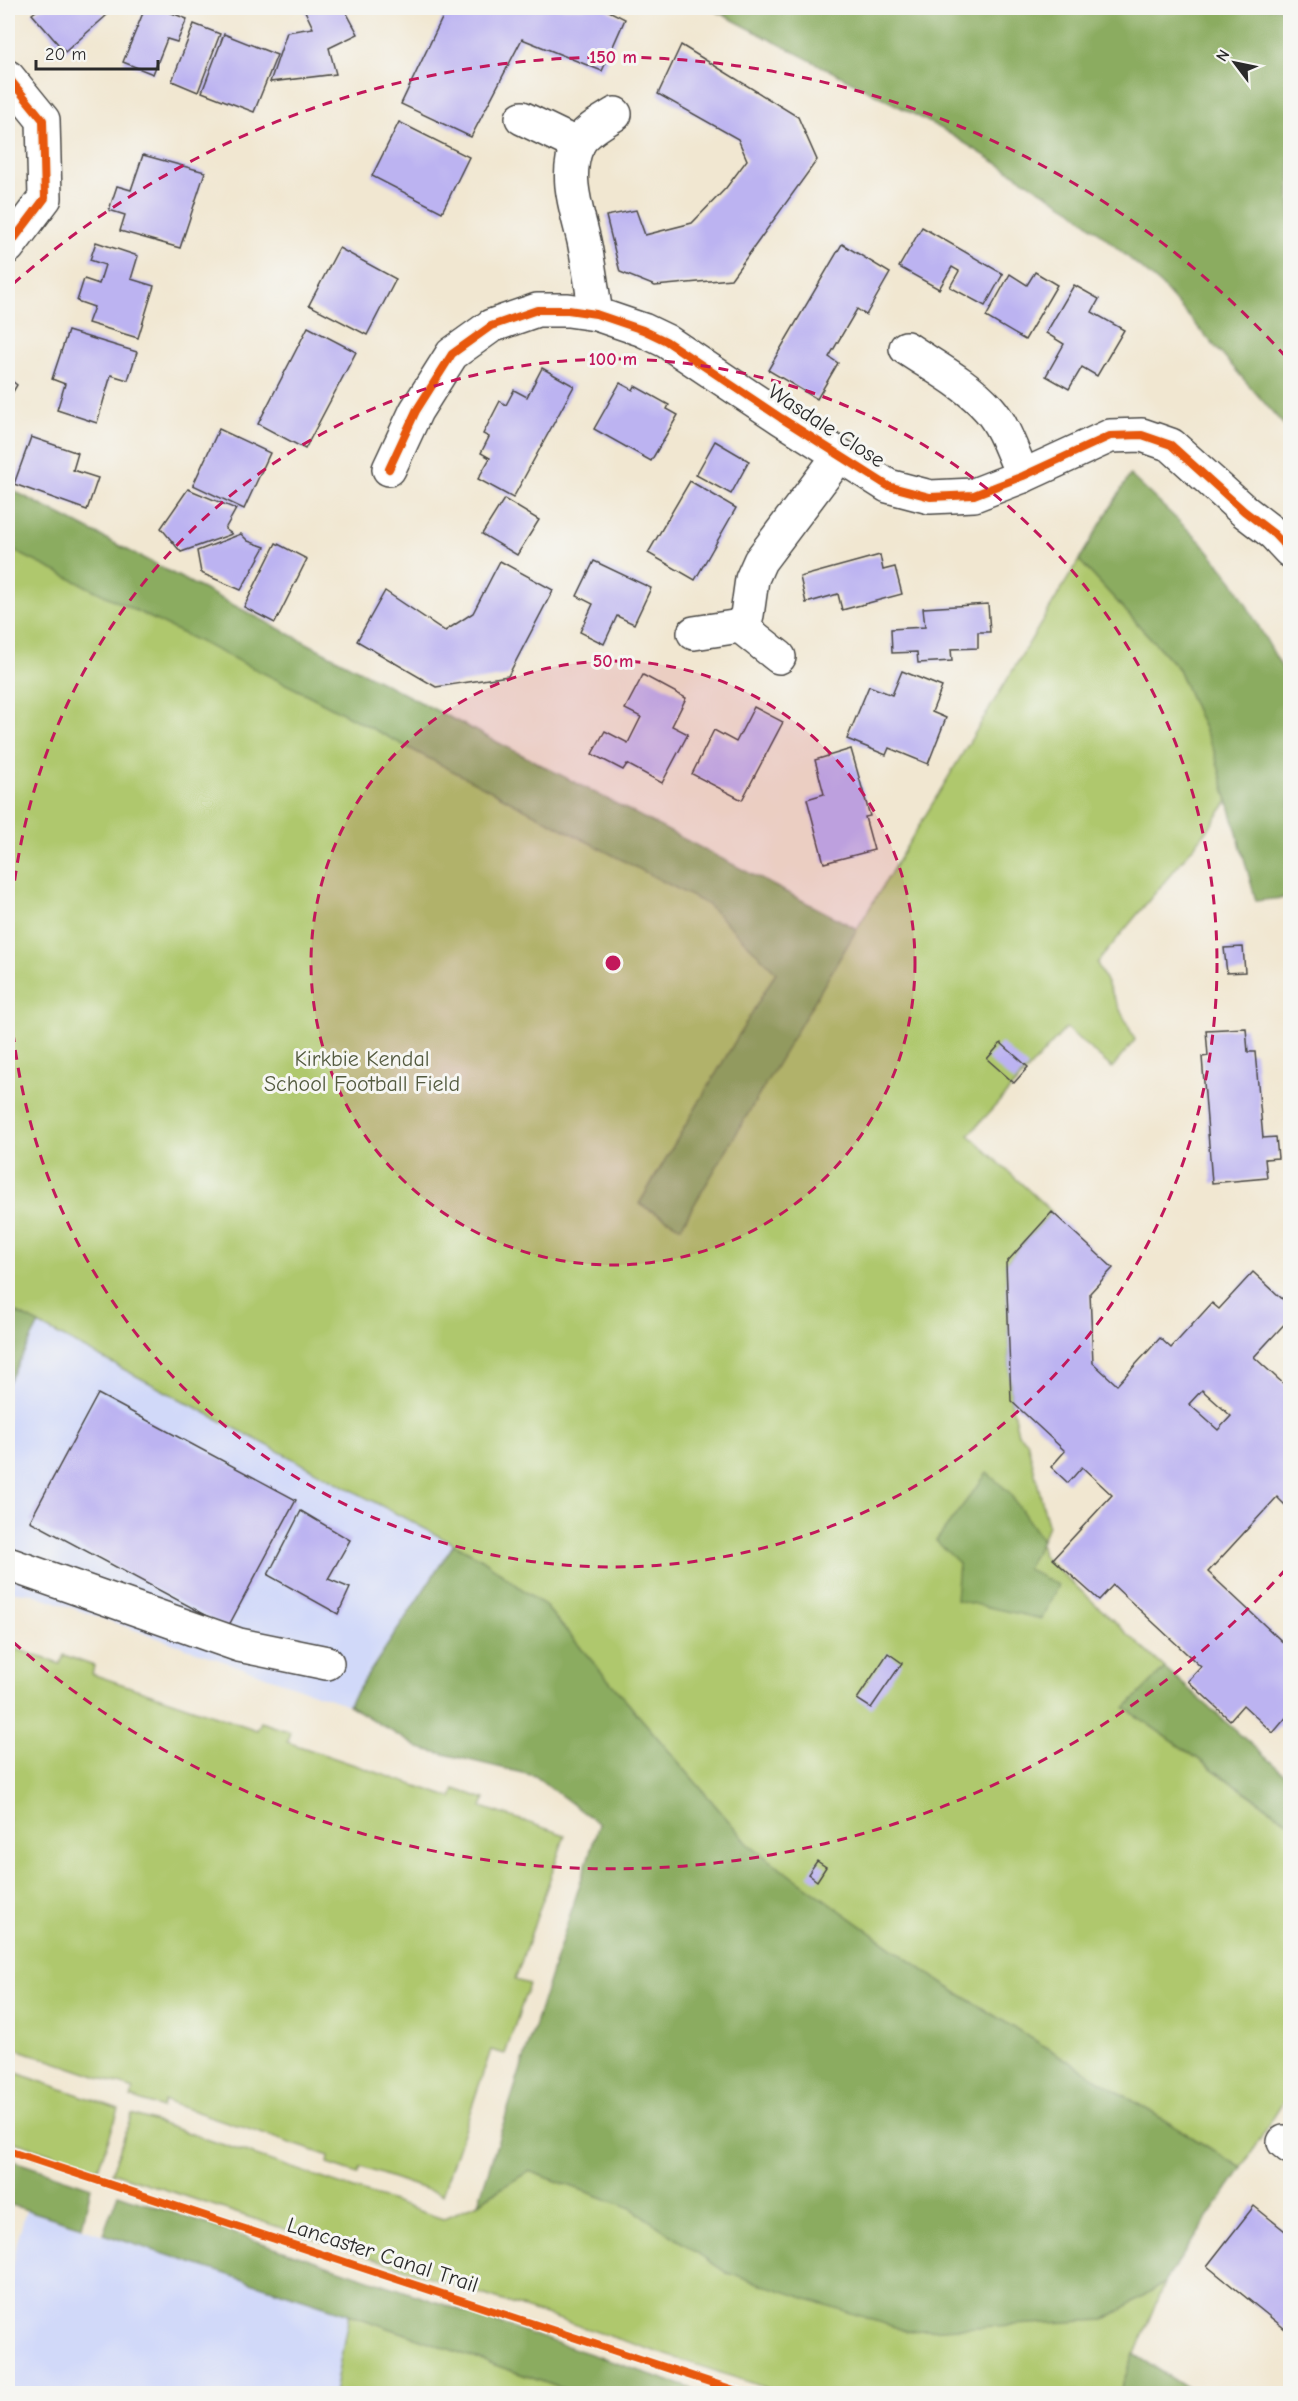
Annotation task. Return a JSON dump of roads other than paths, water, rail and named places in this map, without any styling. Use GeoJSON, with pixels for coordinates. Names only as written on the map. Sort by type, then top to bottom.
{"type":"FeatureCollection","features":[{"type":"Feature","properties":{"kind":"street"},"geometry":{"type":"LineString","coordinates":[[8,77],[43,120],[45,198],[8,247]]}},
{"type":"Feature","properties":{"kind":"street"},"geometry":{"type":"LineString","coordinates":[[596,314],[584,240],[573,203],[572,176],[578,145],[593,128],[615,114]]}},
{"type":"Feature","properties":{"kind":"street"},"geometry":{"type":"LineString","coordinates":[[522,117],[578,145]]}},
{"type":"Feature","properties":{"kind":"street","name":"Wasdale Close"},"geometry":{"type":"LineString","coordinates":[[389,469],[416,411],[452,354],[491,327],[537,310],[568,310],[596,314],[643,330],[666,341],[888,486],[930,497],[974,495],[1023,476],[1110,436],[1142,435],[1171,445],[1244,511],[1274,534],[1290,551]]}},
{"type":"Feature","properties":{"kind":"street"},"geometry":{"type":"LineString","coordinates":[[906,348],[971,393],[990,410],[1023,476]]}},
{"type":"Feature","properties":{"kind":"street","name":"Wasdale Close"},"geometry":{"type":"LineString","coordinates":[[740,626],[747,615],[752,579],[760,561],[839,456]]}},
{"type":"Feature","properties":{"kind":"street"},"geometry":{"type":"LineString","coordinates":[[694,633],[740,626],[779,657]]}},
{"type":"Feature","properties":{"kind":"street"},"geometry":{"type":"LineString","coordinates":[[8,1564],[238,1645],[327,1663]]}},
{"type":"Feature","properties":{"kind":"park label","name":"Kirkbie Kendal School Football Field"},"geometry":{"type":"Point","coordinates":[362,1070]}}]}
